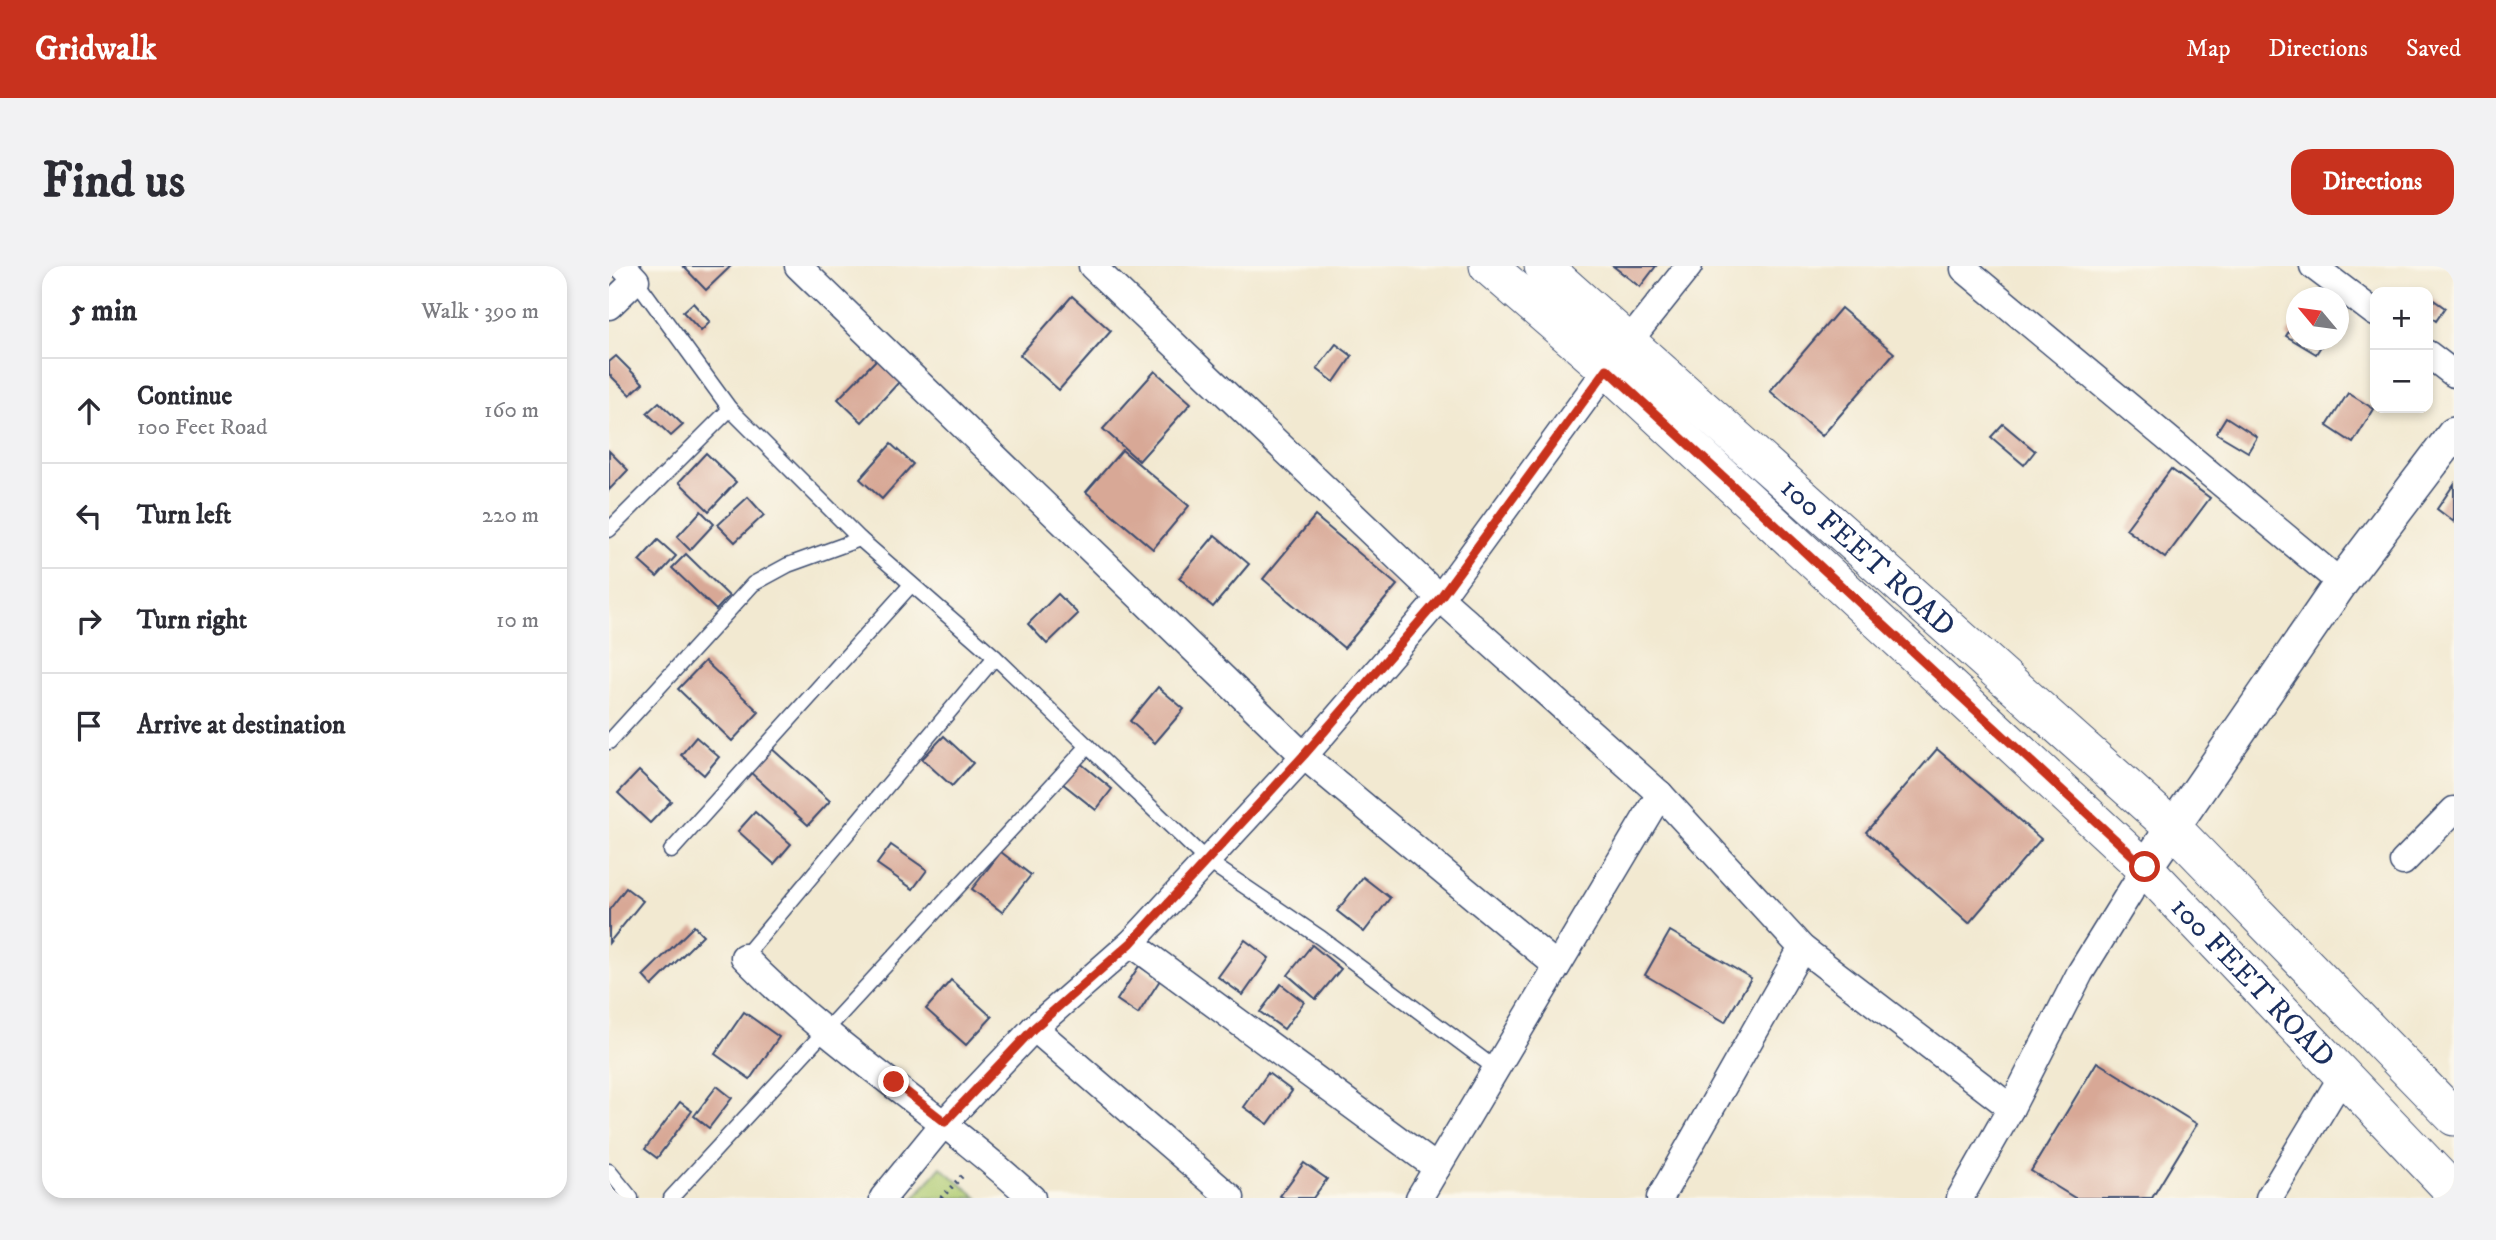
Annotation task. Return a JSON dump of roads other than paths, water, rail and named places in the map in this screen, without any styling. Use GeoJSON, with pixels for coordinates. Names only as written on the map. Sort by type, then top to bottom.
{"type":"FeatureCollection","features":[{"type":"Feature","properties":{"kind":"main road","name":"100 FEET ROAD"},"geometry":{"type":"LineString","coordinates":[[1488,266],[1618,357],[2173,828],[2454,1117]]}},
{"type":"Feature","properties":{"kind":"main road","name":"100 FEET ROAD"},"geometry":{"type":"LineString","coordinates":[[1543,266],[1618,357],[2145,867],[2454,1192]]}},
{"type":"Feature","properties":{"kind":"street"},"geometry":{"type":"LineString","coordinates":[[798,266],[1304,755],[1557,966]]}},
{"type":"Feature","properties":{"kind":"street"},"geometry":{"type":"LineString","coordinates":[[1092,266],[1440,598],[1660,794],[1802,948],[2011,1108]]}},
{"type":"Feature","properties":{"kind":"street"},"geometry":{"type":"LineString","coordinates":[[883,1198],[945,1122],[1034,1028],[1131,943],[1304,755],[1440,598],[1618,357],[1689,266]]}},
{"type":"Feature","properties":{"kind":"street"},"geometry":{"type":"LineString","coordinates":[[2313,266],[2370,309]]}},
{"type":"Feature","properties":{"kind":"street"},"geometry":{"type":"LineString","coordinates":[[1964,269],[2341,583]]}},
{"type":"Feature","properties":{"kind":"street"},"geometry":{"type":"LineString","coordinates":[[609,306],[638,271]]}},
{"type":"Feature","properties":{"kind":"street"},"geometry":{"type":"LineString","coordinates":[[2433,358],[2454,374]]}},
{"type":"Feature","properties":{"kind":"street"},"geometry":{"type":"LineString","coordinates":[[1960,1198],[2011,1108],[2080,973],[2145,867],[2341,583],[2454,434]]}},
{"type":"Feature","properties":{"kind":"street"},"geometry":{"type":"LineString","coordinates":[[1419,1198],[1660,794]]}},
{"type":"Feature","properties":{"kind":"street"},"geometry":{"type":"LineString","coordinates":[[2403,862],[2454,810]]}},
{"type":"Feature","properties":{"kind":"street"},"geometry":{"type":"LineString","coordinates":[[1131,943],[1437,1168]]}},
{"type":"Feature","properties":{"kind":"street"},"geometry":{"type":"LineString","coordinates":[[1660,1198],[1802,948]]}},
{"type":"Feature","properties":{"kind":"street"},"geometry":{"type":"LineString","coordinates":[[744,957],[778,992],[824,1031],[945,1122],[1032,1198]]}},
{"type":"Feature","properties":{"kind":"street"},"geometry":{"type":"LineString","coordinates":[[1034,1028],[1231,1198]]}},
{"type":"Feature","properties":{"kind":"street"},"geometry":{"type":"LineString","coordinates":[[2269,1198],[2343,1075]]}},
{"type":"Feature","properties":{"kind":"lane"},"geometry":{"type":"LineString","coordinates":[[638,271],[730,409],[910,586],[995,657],[1206,860],[1321,938],[1496,1069]]}},
{"type":"Feature","properties":{"kind":"lane"},"geometry":{"type":"LineString","coordinates":[[609,530],[730,409]]}},
{"type":"Feature","properties":{"kind":"lane"},"geometry":{"type":"LineString","coordinates":[[609,743],[753,584],[788,565],[860,539]]}},
{"type":"Feature","properties":{"kind":"lane"},"geometry":{"type":"LineString","coordinates":[[671,851],[910,586]]}},
{"type":"Feature","properties":{"kind":"lane"},"geometry":{"type":"LineString","coordinates":[[744,957],[995,657]]}},
{"type":"Feature","properties":{"kind":"lane"},"geometry":{"type":"LineString","coordinates":[[671,1198],[1088,746]]}},
{"type":"Feature","properties":{"kind":"lane"},"geometry":{"type":"LineString","coordinates":[[609,1171],[631,1198]]}}]}
